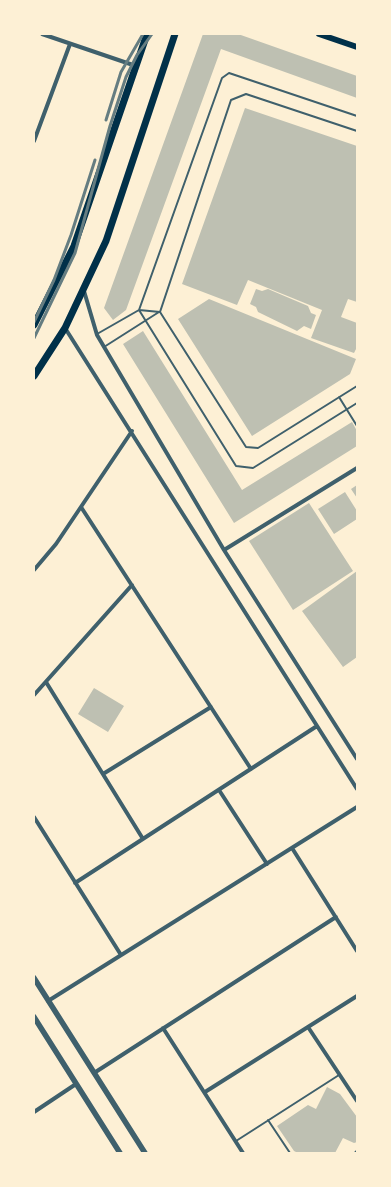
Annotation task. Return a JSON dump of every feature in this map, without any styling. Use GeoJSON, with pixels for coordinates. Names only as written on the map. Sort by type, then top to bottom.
{"type":"FeatureCollection","features":[{"type":"Feature","properties":{"kind":"main road"},"geometry":{"type":"LineString","coordinates":[[34,325],[74,246],[147,34]]}},
{"type":"Feature","properties":{"kind":"main road"},"geometry":{"type":"LineString","coordinates":[[34,376],[66,328],[106,241],[133,154],[175,34]]}},
{"type":"Feature","properties":{"kind":"main road"},"geometry":{"type":"LineString","coordinates":[[319,34],[357,47]]}},
{"type":"Feature","properties":{"kind":"street"},"geometry":{"type":"LineString","coordinates":[[42,34],[136,66]]}},
{"type":"Feature","properties":{"kind":"street"},"geometry":{"type":"LineString","coordinates":[[34,141],[70,44]]}},
{"type":"Feature","properties":{"kind":"street"},"geometry":{"type":"LineString","coordinates":[[83,289],[97,335],[224,550],[357,759]]}},
{"type":"Feature","properties":{"kind":"street"},"geometry":{"type":"LineString","coordinates":[[66,328],[357,789]]}},
{"type":"Feature","properties":{"kind":"street"},"geometry":{"type":"LineString","coordinates":[[34,570],[56,544],[132,431]]}},
{"type":"Feature","properties":{"kind":"street"},"geometry":{"type":"LineString","coordinates":[[224,550],[357,468]]}},
{"type":"Feature","properties":{"kind":"street"},"geometry":{"type":"LineString","coordinates":[[82,507],[251,769]]}},
{"type":"Feature","properties":{"kind":"street"},"geometry":{"type":"LineString","coordinates":[[34,695],[132,585]]}},
{"type":"Feature","properties":{"kind":"street"},"geometry":{"type":"LineString","coordinates":[[46,682],[143,839]]}},
{"type":"Feature","properties":{"kind":"street"},"geometry":{"type":"LineString","coordinates":[[103,774],[211,707]]}},
{"type":"Feature","properties":{"kind":"street"},"geometry":{"type":"LineString","coordinates":[[75,883],[317,726]]}},
{"type":"Feature","properties":{"kind":"street"},"geometry":{"type":"LineString","coordinates":[[219,790],[267,864]]}},
{"type":"Feature","properties":{"kind":"street"},"geometry":{"type":"LineString","coordinates":[[48,1001],[357,807]]}},
{"type":"Feature","properties":{"kind":"street"},"geometry":{"type":"LineString","coordinates":[[34,817],[121,955]]}},
{"type":"Feature","properties":{"kind":"street"},"geometry":{"type":"LineString","coordinates":[[292,848],[357,951]]}},
{"type":"Feature","properties":{"kind":"street"},"geometry":{"type":"LineString","coordinates":[[94,1073],[336,917]]}},
{"type":"Feature","properties":{"kind":"street"},"geometry":{"type":"LineString","coordinates":[[34,978],[145,1153]]}},
{"type":"Feature","properties":{"kind":"street"},"geometry":{"type":"LineString","coordinates":[[205,1092],[357,996]]}},
{"type":"Feature","properties":{"kind":"street"},"geometry":{"type":"LineString","coordinates":[[34,1017],[120,1153]]}},
{"type":"Feature","properties":{"kind":"street"},"geometry":{"type":"LineString","coordinates":[[308,1027],[357,1101]]}},
{"type":"Feature","properties":{"kind":"street"},"geometry":{"type":"LineString","coordinates":[[163,1028],[243,1153]]}},
{"type":"Feature","properties":{"kind":"street"},"geometry":{"type":"LineString","coordinates":[[34,1112],[76,1084]]}},
{"type":"Feature","properties":{"kind":"lane"},"geometry":{"type":"LineString","coordinates":[[357,116],[229,72],[222,78],[139,310],[144,322],[236,466],[253,468],[357,403]]}},
{"type":"Feature","properties":{"kind":"lane"},"geometry":{"type":"LineString","coordinates":[[104,347],[160,312],[231,100],[246,94],[357,131]]}},
{"type":"Feature","properties":{"kind":"lane"},"geometry":{"type":"LineString","coordinates":[[97,335],[139,310],[160,312]]}},
{"type":"Feature","properties":{"kind":"lane"},"geometry":{"type":"LineString","coordinates":[[160,312],[246,447],[258,448],[357,386]]}},
{"type":"Feature","properties":{"kind":"lane"},"geometry":{"type":"LineString","coordinates":[[339,397],[357,426]]}},
{"type":"Feature","properties":{"kind":"lane"},"geometry":{"type":"LineString","coordinates":[[236,1141],[340,1075]]}},
{"type":"Feature","properties":{"kind":"lane"},"geometry":{"type":"LineString","coordinates":[[268,1120],[290,1153]]}},
{"type":"Feature","properties":{"kind":"building"},"geometry":{"type":"Polygon","coordinates":[[[203,34],[238,34],[357,76],[357,98],[221,49],[126,310],[113,320],[104,308],[203,34]]]}},
{"type":"Feature","properties":{"kind":"building"},"geometry":{"type":"Polygon","coordinates":[[[245,108],[357,146],[357,302],[348,299],[341,317],[357,323],[357,347],[354,353],[311,338],[322,310],[248,280],[237,305],[182,284],[245,108]]]}},
{"type":"Feature","properties":{"kind":"building"},"geometry":{"type":"Polygon","coordinates":[[[256,289],[262,291],[268,289],[308,306],[311,313],[316,315],[311,329],[304,326],[297,331],[258,312],[256,307],[250,304],[256,289]]]}},
{"type":"Feature","properties":{"kind":"building"},"geometry":{"type":"Polygon","coordinates":[[[209,299],[356,359],[350,374],[252,436],[178,319],[209,299]]]}},
{"type":"Feature","properties":{"kind":"building"},"geometry":{"type":"Polygon","coordinates":[[[143,331],[242,490],[352,422],[357,431],[357,446],[234,523],[123,344],[143,331]]]}},
{"type":"Feature","properties":{"kind":"building"},"geometry":{"type":"Polygon","coordinates":[[[357,485],[357,498],[351,489],[357,485]]]}},
{"type":"Feature","properties":{"kind":"building"},"geometry":{"type":"Polygon","coordinates":[[[345,492],[357,511],[357,519],[334,534],[318,509],[345,492]]]}},
{"type":"Feature","properties":{"kind":"building"},"geometry":{"type":"Polygon","coordinates":[[[309,503],[353,571],[293,610],[249,541],[309,503]]]}},
{"type":"Feature","properties":{"kind":"building"},"geometry":{"type":"Polygon","coordinates":[[[357,571],[357,657],[343,667],[302,611],[357,571]]]}},
{"type":"Feature","properties":{"kind":"building"},"geometry":{"type":"Polygon","coordinates":[[[94,688],[124,706],[108,732],[78,714],[94,688]]]}},
{"type":"Feature","properties":{"kind":"building"},"geometry":{"type":"Polygon","coordinates":[[[327,1087],[340,1094],[357,1117],[357,1142],[354,1143],[343,1138],[335,1153],[298,1153],[294,1151],[277,1126],[308,1105],[316,1109],[327,1087]]]}},
{"type":"Feature","properties":{"kind":"railway"},"geometry":{"type":"LineString","coordinates":[[106,120],[121,72],[143,34]]}},
{"type":"Feature","properties":{"kind":"railway"},"geometry":{"type":"LineString","coordinates":[[34,338],[75,253],[110,126],[126,77],[137,55],[152,34]]}},
{"type":"Feature","properties":{"kind":"railway"},"geometry":{"type":"LineString","coordinates":[[34,322],[54,280],[71,235],[95,160]]}}]}
